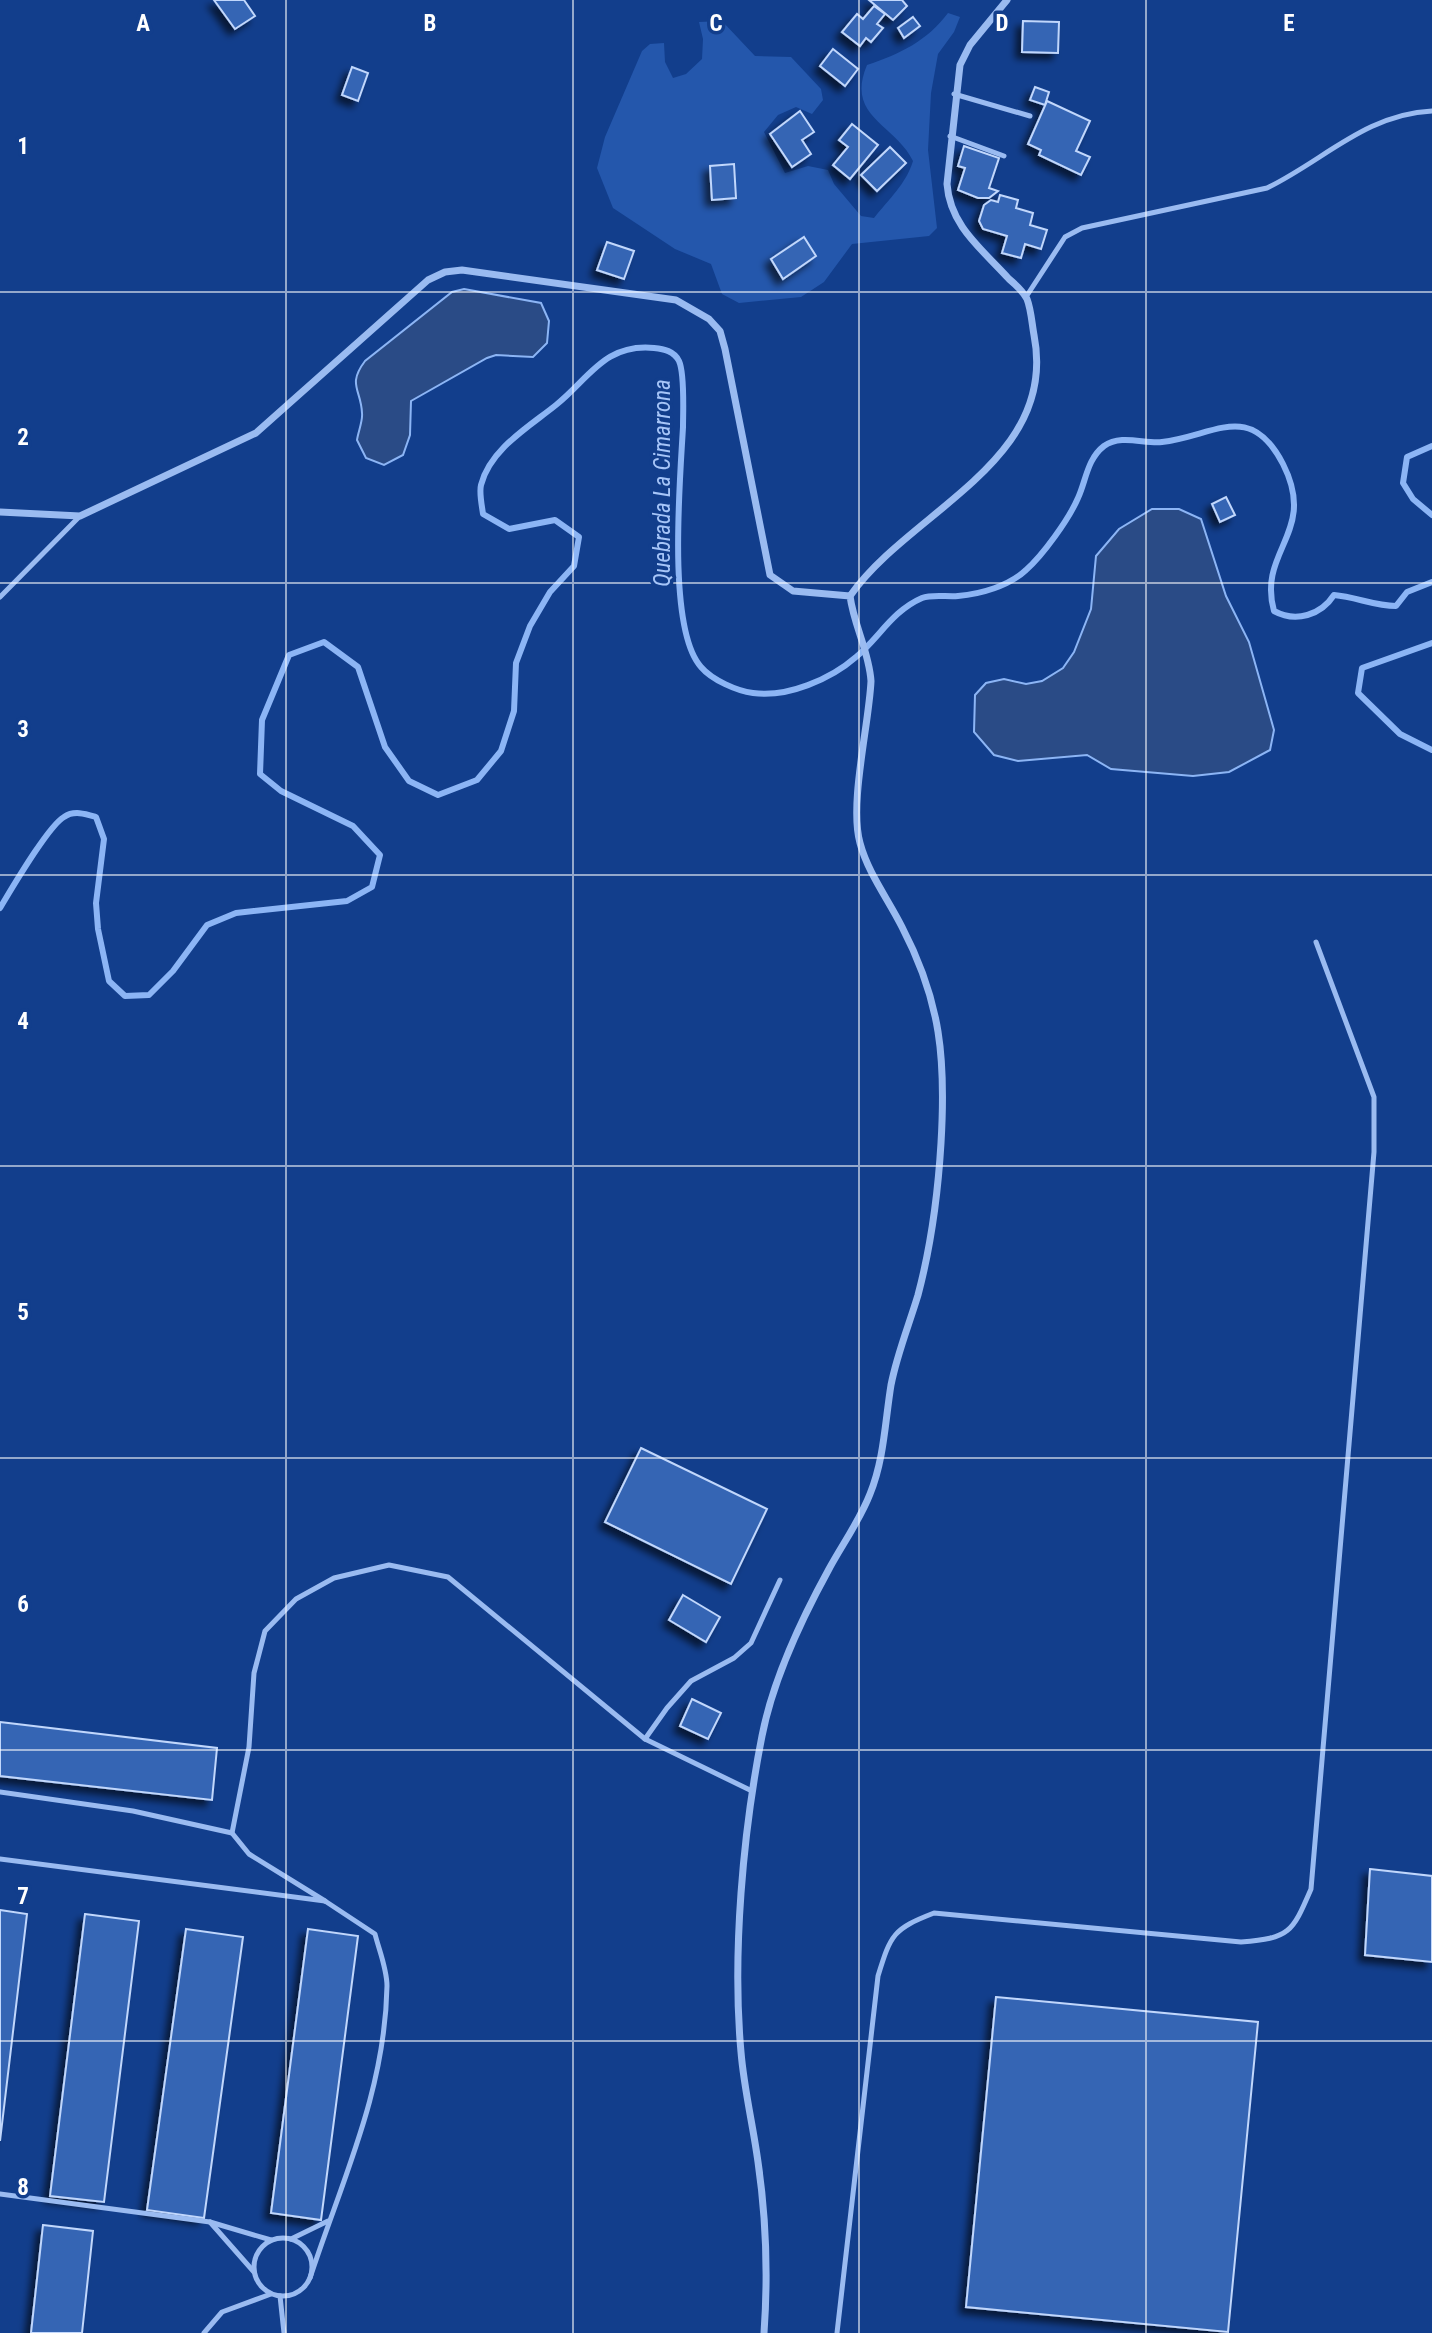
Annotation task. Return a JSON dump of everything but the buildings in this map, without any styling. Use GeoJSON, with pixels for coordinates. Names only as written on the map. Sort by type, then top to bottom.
{"type":"FeatureCollection","features":[{"type":"Feature","properties":{"kind":"street"},"geometry":{"type":"LineString","coordinates":[[764,2333],[765,2250],[759,2166],[744,2083],[739,2020],[743,1907],[752,1791],[763,1730],[784,1666],[826,1575],[868,1500],[877,1477],[892,1384],[929,1242],[941,1143],[942,1051],[934,1002],[902,927],[875,879],[859,840],[858,804],[870,701],[870,661],[853,620],[850,596],[863,577],[954,499],[996,457],[1025,420],[1031,404],[1037,362],[1026,298],[969,237],[948,202],[950,136],[960,65],[970,45],[1007,0]]}},
{"type":"Feature","properties":{"kind":"street"},"geometry":{"type":"LineString","coordinates":[[0,512],[80,516],[256,433],[428,280],[444,272],[462,270],[676,300],[709,320],[720,331],[725,349],[770,575],[793,590],[850,596]]}},
{"type":"Feature","properties":{"kind":"lane"},"geometry":{"type":"LineString","coordinates":[[954,94],[1030,116]]}},
{"type":"Feature","properties":{"kind":"lane"},"geometry":{"type":"LineString","coordinates":[[1026,298],[1065,237],[1082,228],[1267,188],[1292,176],[1315,157],[1346,138],[1382,121],[1394,116],[1432,111]]}},
{"type":"Feature","properties":{"kind":"lane"},"geometry":{"type":"LineString","coordinates":[[950,136],[1004,156]]}},
{"type":"Feature","properties":{"kind":"lane"},"geometry":{"type":"LineString","coordinates":[[0,597],[80,516]]}},
{"type":"Feature","properties":{"kind":"lane"},"geometry":{"type":"LineString","coordinates":[[849,2333],[839,2330],[878,1976],[888,1945],[903,1925],[934,1913],[1241,1942],[1272,1939],[1295,1926],[1311,1889],[1374,1152],[1374,1097],[1316,942]]}},
{"type":"Feature","properties":{"kind":"lane"},"geometry":{"type":"LineString","coordinates":[[232,1833],[249,1747],[254,1673],[265,1631],[296,1599],[334,1578],[389,1565],[449,1577],[645,1739],[752,1791]]}},
{"type":"Feature","properties":{"kind":"lane"},"geometry":{"type":"LineString","coordinates":[[645,1739],[691,1681],[734,1658],[751,1643],[780,1580]]}},
{"type":"Feature","properties":{"kind":"lane"},"geometry":{"type":"LineString","coordinates":[[0,1792],[133,1811],[232,1833],[249,1854],[375,1934],[387,1983],[375,2090],[352,2164],[328,2221],[310,2278],[298,2292],[280,2296],[271,2294],[263,2288],[254,2272],[210,2222]]}},
{"type":"Feature","properties":{"kind":"lane"},"geometry":{"type":"LineString","coordinates":[[0,1859],[326,1901]]}},
{"type":"Feature","properties":{"kind":"lane"},"geometry":{"type":"LineString","coordinates":[[0,2194],[210,2222],[271,2240],[290,2239],[328,2221]]}},
{"type":"Feature","properties":{"kind":"lane"},"geometry":{"type":"LineString","coordinates":[[290,2239],[306,2250],[311,2259],[310,2278]]}},
{"type":"Feature","properties":{"kind":"lane"},"geometry":{"type":"LineString","coordinates":[[254,2272],[257,2253],[271,2240]]}},
{"type":"Feature","properties":{"kind":"lane"},"geometry":{"type":"LineString","coordinates":[[204,2333],[222,2312],[271,2294]]}},
{"type":"Feature","properties":{"kind":"lane"},"geometry":{"type":"LineString","coordinates":[[280,2296],[284,2333]]}},
{"type":"Feature","properties":{"kind":"shaded area"},"geometry":{"type":"Polygon","coordinates":[[[948,13],[960,17],[954,32],[938,54],[931,93],[928,150],[937,228],[929,236],[852,244],[824,282],[801,297],[739,303],[722,294],[711,264],[675,249],[613,208],[597,168],[605,137],[642,51],[650,44],[664,43],[665,62],[673,78],[686,74],[702,59],[703,39],[699,22],[722,21],[755,56],[791,57],[821,89],[823,100],[812,114],[796,107],[778,115],[764,132],[785,173],[808,166],[828,170],[834,184],[861,216],[874,218],[902,184],[913,161],[905,148],[867,108],[862,97],[862,83],[867,65],[891,56],[922,39],[948,13]]]}},
{"type":"Feature","properties":{"kind":"shaded area"},"geometry":{"type":"Polygon","coordinates":[[[464,289],[541,303],[549,321],[547,343],[533,357],[496,355],[487,358],[411,401],[410,435],[403,455],[384,465],[366,458],[357,440],[362,416],[356,387],[360,369],[365,361],[452,292],[464,289]]]}},
{"type":"Feature","properties":{"kind":"shaded area"},"geometry":{"type":"Polygon","coordinates":[[[1152,509],[1179,509],[1201,519],[1226,596],[1249,642],[1274,730],[1270,750],[1229,772],[1193,776],[1111,769],[1087,755],[1018,761],[994,755],[974,732],[975,695],[986,683],[1004,679],[1026,684],[1042,681],[1063,668],[1074,652],[1091,609],[1096,556],[1119,529],[1152,509]]]}},
{"type":"Feature","properties":{"kind":"waterway","name":"Quebrada La Cimarrona"},"geometry":{"type":"LineString","coordinates":[[0,908],[30,859],[57,823],[72,814],[96,817],[104,839],[96,903],[98,929],[109,981],[125,996],[149,995],[173,971],[207,925],[236,913],[347,901],[372,887],[380,855],[353,826],[281,791],[260,774],[262,720],[289,655],[324,642],[358,667],[385,747],[409,781],[438,795],[477,780],[501,751],[514,711],[516,663],[530,626],[550,592],[574,566],[579,537],[555,520],[509,529],[483,514],[481,485],[493,460],[512,439],[556,405],[598,365],[622,351],[637,348],[661,349],[672,353],[679,361],[682,375],[683,427],[678,553],[683,621],[690,648],[701,667],[718,680],[740,690],[780,693],[808,685],[846,665],[911,603],[930,596],[976,593],[1003,585],[1019,576],[1055,536],[1078,498],[1094,457],[1111,442],[1162,442],[1214,429],[1244,427],[1270,444],[1283,464],[1292,488],[1294,508],[1291,525],[1273,572],[1271,590],[1274,611],[1282,615],[1299,616],[1315,612],[1334,595],[1396,606],[1407,592],[1432,582]]}},
{"type":"Feature","properties":{"kind":"waterway","name":"Quebrada La Cimarrona"},"geometry":{"type":"LineString","coordinates":[[1432,446],[1407,457],[1403,483],[1413,499],[1432,515]]}},
{"type":"Feature","properties":{"kind":"waterway","name":"Quebrada La Cimarrona"},"geometry":{"type":"LineString","coordinates":[[1432,643],[1362,668],[1358,693],[1400,734],[1432,750]]}}]}
